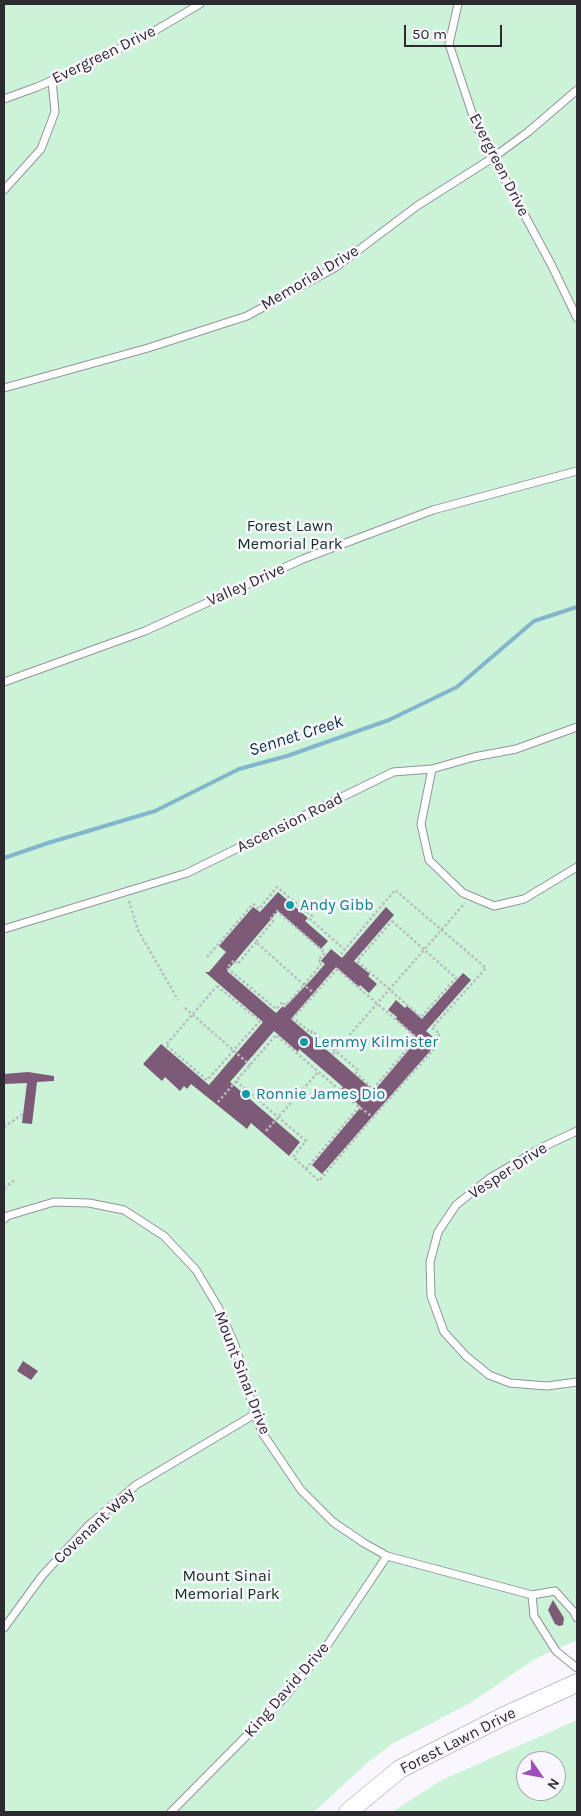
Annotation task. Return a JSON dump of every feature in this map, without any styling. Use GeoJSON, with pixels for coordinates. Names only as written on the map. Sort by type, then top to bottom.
{"type":"FeatureCollection","features":[{"type":"Feature","properties":{"kind":"street","name":"Forest Lawn Drive"},"geometry":{"type":"LineString","coordinates":[[348,1812],[400,1770],[502,1717],[577,1683]]}},
{"type":"Feature","properties":{"kind":"lane","name":"Evergreen Drive"},"geometry":{"type":"LineString","coordinates":[[4,99],[52,80],[152,34],[200,4]]}},
{"type":"Feature","properties":{"kind":"lane","name":"Evergreen Drive"},"geometry":{"type":"LineString","coordinates":[[458,4],[449,44],[476,126],[552,266],[577,318]]}},
{"type":"Feature","properties":{"kind":"lane"},"geometry":{"type":"LineString","coordinates":[[4,190],[41,149],[54,112],[52,80]]}},
{"type":"Feature","properties":{"kind":"lane","name":"Memorial Drive"},"geometry":{"type":"LineString","coordinates":[[4,388],[148,348],[247,316],[336,267],[417,206],[494,157],[528,132],[577,90]]}},
{"type":"Feature","properties":{"kind":"lane","name":"Valley Drive"},"geometry":{"type":"LineString","coordinates":[[4,682],[145,631],[304,560],[433,510],[577,471]]}},
{"type":"Feature","properties":{"kind":"lane","name":"Ascension Road"},"geometry":{"type":"LineString","coordinates":[[4,929],[187,873],[394,772],[432,769],[474,757],[516,749],[577,727]]}},
{"type":"Feature","properties":{"kind":"lane"},"geometry":{"type":"LineString","coordinates":[[432,769],[421,824],[429,860],[463,893],[494,906],[524,899],[577,867]]}},
{"type":"Feature","properties":{"kind":"lane","name":"Vesper Drive"},"geometry":{"type":"LineString","coordinates":[[577,1131],[545,1146],[490,1178],[456,1205],[438,1232],[430,1262],[431,1296],[444,1332],[481,1369],[489,1375],[510,1384],[547,1386],[577,1382]]}},
{"type":"Feature","properties":{"kind":"lane","name":"Mount Sinai Drive"},"geometry":{"type":"LineString","coordinates":[[4,1219],[7,1216],[54,1202],[89,1203],[124,1210],[164,1236],[196,1270],[218,1307],[235,1345],[255,1414],[264,1434],[301,1490],[333,1522],[387,1556],[532,1595],[555,1591],[577,1618]]}},
{"type":"Feature","properties":{"kind":"lane","name":"Covenant Way"},"geometry":{"type":"LineString","coordinates":[[4,1628],[42,1576],[88,1526],[122,1497],[145,1480],[255,1414]]}},
{"type":"Feature","properties":{"kind":"lane","name":"King David Drive"},"geometry":{"type":"LineString","coordinates":[[171,1812],[284,1698],[326,1647],[387,1556]]}},
{"type":"Feature","properties":{"kind":"lane"},"geometry":{"type":"LineString","coordinates":[[532,1595],[534,1616],[556,1651],[577,1668]]}},
{"type":"Feature","properties":{"kind":"path"},"geometry":{"type":"LineString","coordinates":[[206,957],[252,904],[259,909],[277,887],[312,916],[310,919],[345,950]]}},
{"type":"Feature","properties":{"kind":"path"},"geometry":{"type":"LineString","coordinates":[[236,1081],[306,1141],[293,1157],[319,1181],[434,1049],[430,1046],[440,1034],[432,1028],[486,968],[395,890],[341,954]]}},
{"type":"Feature","properties":{"kind":"path"},"geometry":{"type":"LineString","coordinates":[[126,892],[138,930],[178,1000]]}},
{"type":"Feature","properties":{"kind":"path"},"geometry":{"type":"LineString","coordinates":[[334,1053],[471,896]]}},
{"type":"Feature","properties":{"kind":"path"},"geometry":{"type":"LineString","coordinates":[[277,911],[325,953],[318,960],[322,963],[286,1005],[283,1002],[276,1009],[227,968],[234,960],[238,964],[256,942],[274,920],[271,918],[277,911]]}},
{"type":"Feature","properties":{"kind":"path"},"geometry":{"type":"LineString","coordinates":[[392,921],[456,978],[421,1017],[390,989],[357,960],[392,921]]}},
{"type":"Feature","properties":{"kind":"path"},"geometry":{"type":"LineString","coordinates":[[256,942],[315,994]]}},
{"type":"Feature","properties":{"kind":"path"},"geometry":{"type":"LineString","coordinates":[[337,969],[417,1038],[373,1089],[356,1073],[358,1070],[334,1053],[312,1031],[311,1033],[293,1018],[315,994],[337,969]]}},
{"type":"Feature","properties":{"kind":"path"},"geometry":{"type":"LineString","coordinates":[[217,986],[260,1021],[207,1080],[166,1045],[192,1015],[217,986]]}},
{"type":"Feature","properties":{"kind":"path"},"geometry":{"type":"LineString","coordinates":[[185,1008],[250,1065]]}},
{"type":"Feature","properties":{"kind":"path"},"geometry":{"type":"LineString","coordinates":[[218,1102],[276,1035],[373,1117]]}},
{"type":"Feature","properties":{"kind":"path"},"geometry":{"type":"LineString","coordinates":[[266,1131],[319,1071]]}},
{"type":"Feature","properties":{"kind":"path"},"geometry":{"type":"LineString","coordinates":[[306,1169],[359,1107]]}},
{"type":"Feature","properties":{"kind":"path"},"geometry":{"type":"LineString","coordinates":[[4,1126],[23,1114]]}},
{"type":"Feature","properties":{"kind":"path"},"geometry":{"type":"LineString","coordinates":[[4,1188],[16,1179]]}},
{"type":"Feature","properties":{"kind":"green space","name":"Forest Lawn Memorial Park"},"geometry":{"type":"Polygon","coordinates":[[[4,4],[577,4],[577,1640],[535,1659],[470,1703],[392,1744],[367,1763],[314,1812],[4,1812],[4,4]]]}},
{"type":"Feature","properties":{"kind":"green space"},"geometry":{"type":"Polygon","coordinates":[[[577,1720],[577,1812],[392,1812],[442,1780],[577,1720]]]}},
{"type":"Feature","properties":{"kind":"building"},"geometry":{"type":"Polygon","coordinates":[[[278,892],[308,918],[305,921],[328,941],[321,949],[278,911],[227,971],[276,1013],[283,1006],[284,1008],[325,964],[321,961],[331,949],[342,958],[386,907],[394,915],[354,961],[370,974],[368,976],[377,984],[369,993],[336,967],[291,1019],[374,1091],[418,1039],[388,1010],[396,1000],[405,1008],[407,1006],[422,1019],[463,973],[471,980],[426,1031],[434,1038],[427,1047],[431,1050],[322,1174],[312,1165],[361,1107],[341,1089],[343,1087],[299,1049],[298,1052],[274,1031],[230,1082],[300,1142],[289,1156],[251,1123],[247,1129],[191,1084],[187,1089],[184,1086],[180,1091],[165,1077],[162,1081],[143,1064],[161,1044],[209,1085],[263,1022],[205,972],[209,972],[226,952],[219,946],[253,907],[260,912],[278,892]]]}},
{"type":"Feature","properties":{"kind":"building"},"geometry":{"type":"Polygon","coordinates":[[[28,1072],[54,1076],[54,1081],[37,1082],[32,1124],[22,1123],[27,1083],[4,1084],[4,1074],[28,1072]]]}},
{"type":"Feature","properties":{"kind":"building"},"geometry":{"type":"Polygon","coordinates":[[[23,1361],[38,1371],[31,1380],[17,1371],[23,1361]]]}},
{"type":"Feature","properties":{"kind":"building"},"geometry":{"type":"Polygon","coordinates":[[[553,1600],[564,1618],[563,1625],[555,1624],[548,1610],[553,1600]]]}},
{"type":"Feature","properties":{"kind":"waterway","name":"Sennet Creek"},"geometry":{"type":"LineString","coordinates":[[4,858],[155,811],[239,769],[287,756],[389,720],[457,687],[534,621],[577,607]]}},
{"type":"Feature","properties":{"kind":"place","name":"Andy Gibb"},"geometry":{"type":"Point","coordinates":[290,905]}},
{"type":"Feature","properties":{"kind":"place","name":"Lemmy Kilmister"},"geometry":{"type":"Point","coordinates":[304,1042]}},
{"type":"Feature","properties":{"kind":"place","name":"Ronnie James Dio"},"geometry":{"type":"Point","coordinates":[246,1094]}},
{"type":"Feature","properties":{"kind":"park label","name":"Mount Sinai Memorial Park"},"geometry":{"type":"Point","coordinates":[227,1585]}}]}
